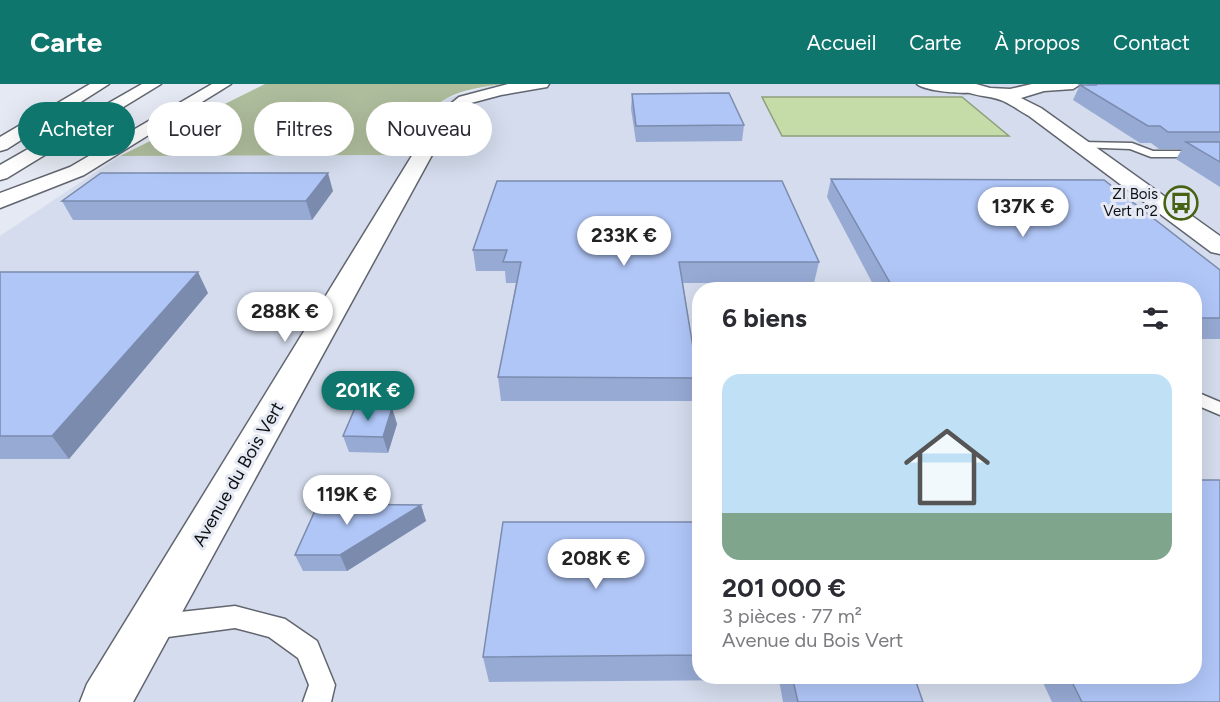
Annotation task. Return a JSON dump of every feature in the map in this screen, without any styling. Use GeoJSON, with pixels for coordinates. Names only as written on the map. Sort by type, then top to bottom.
{"type":"FeatureCollection","features":[{"type":"Feature","properties":{"kind":"main road"},"geometry":{"type":"LineString","coordinates":[[0,146],[101,84]]}},
{"type":"Feature","properties":{"kind":"main road"},"geometry":{"type":"LineString","coordinates":[[0,174],[153,84]]}},
{"type":"Feature","properties":{"kind":"main road"},"geometry":{"type":"LineString","coordinates":[[0,199],[77,171],[223,84]]}},
{"type":"Feature","properties":{"kind":"main road","name":"Avenue du Bois Vert"},"geometry":{"type":"LineString","coordinates":[[105,702],[443,119],[465,100],[499,90],[541,84]]}},
{"type":"Feature","properties":{"kind":"main road"},"geometry":{"type":"LineString","coordinates":[[925,84],[969,86],[1003,94],[1032,94],[1073,84]]}},
{"type":"Feature","properties":{"kind":"main road"},"geometry":{"type":"LineString","coordinates":[[0,199],[173,90]]}},
{"type":"Feature","properties":{"kind":"main road"},"geometry":{"type":"LineString","coordinates":[[1032,94],[1081,145],[1220,247]]}},
{"type":"Feature","properties":{"kind":"lane"},"geometry":{"type":"LineString","coordinates":[[1081,145],[1132,146],[1151,154],[1220,154]]}},
{"type":"Feature","properties":{"kind":"lane"},"geometry":{"type":"LineString","coordinates":[[1202,401],[1220,409]]}},
{"type":"Feature","properties":{"kind":"lane"},"geometry":{"type":"LineString","coordinates":[[149,628],[235,617],[276,627],[308,650],[322,685],[317,702]]}},
{"type":"Feature","properties":{"kind":"shaded area"},"geometry":{"type":"Polygon","coordinates":[[[265,84],[505,84],[468,90],[441,102],[366,102],[366,155],[354,155],[354,102],[254,102],[254,156],[242,156],[242,102],[229,102],[265,84]]]}},
{"type":"Feature","properties":{"kind":"shaded area"},"geometry":{"type":"Polygon","coordinates":[[[505,84],[1220,84],[1220,702],[0,702],[0,236],[120,156],[492,156],[492,102],[442,102],[447,98],[505,84]]]}},
{"type":"Feature","properties":{"kind":"shaded area"},"geometry":{"type":"Polygon","coordinates":[[[762,97],[962,97],[1009,136],[782,136],[762,97]]]}},
{"type":"Feature","properties":{"kind":"shaded area"},"geometry":{"type":"Polygon","coordinates":[[[147,143],[147,156],[135,156],[135,149],[147,143]]]}},
{"type":"Feature","properties":{"kind":"building"},"geometry":{"type":"Polygon","coordinates":[[[1095,84],[1220,84],[1220,132],[1168,132],[1160,126],[1148,126],[1080,85],[1097,85],[1095,84]]]}},
{"type":"Feature","properties":{"kind":"building"},"geometry":{"type":"Polygon","coordinates":[[[729,93],[744,125],[636,126],[632,94],[729,93]]]}},
{"type":"Feature","properties":{"kind":"building"},"geometry":{"type":"Polygon","coordinates":[[[1186,142],[1220,142],[1220,162],[1186,142]]]}},
{"type":"Feature","properties":{"kind":"building"},"geometry":{"type":"Polygon","coordinates":[[[101,173],[328,173],[306,201],[62,201],[101,173]]]}},
{"type":"Feature","properties":{"kind":"building"},"geometry":{"type":"Polygon","coordinates":[[[831,179],[1104,180],[1220,270],[1220,318],[1202,318],[1202,282],[890,282],[831,179]]]}},
{"type":"Feature","properties":{"kind":"building"},"geometry":{"type":"Polygon","coordinates":[[[497,181],[782,181],[819,262],[679,262],[692,341],[692,378],[498,377],[521,262],[503,262],[507,250],[473,250],[497,181]]]}},
{"type":"Feature","properties":{"kind":"building"},"geometry":{"type":"Polygon","coordinates":[[[0,272],[198,272],[52,436],[0,436],[0,272]]]}},
{"type":"Feature","properties":{"kind":"building"},"geometry":{"type":"Polygon","coordinates":[[[355,408],[392,408],[383,437],[343,436],[355,408]]]}},
{"type":"Feature","properties":{"kind":"building"},"geometry":{"type":"Polygon","coordinates":[[[1202,480],[1220,480],[1220,702],[1082,702],[1073,684],[1202,684],[1202,480]]]}},
{"type":"Feature","properties":{"kind":"building"},"geometry":{"type":"Polygon","coordinates":[[[318,504],[421,505],[340,555],[295,555],[318,504]]]}},
{"type":"Feature","properties":{"kind":"building"},"geometry":{"type":"Polygon","coordinates":[[[503,522],[692,522],[692,655],[483,657],[503,522]]]}},
{"type":"Feature","properties":{"kind":"building"},"geometry":{"type":"Polygon","coordinates":[[[794,684],[917,684],[923,702],[798,702],[794,684]]]}},
{"type":"Feature","properties":{"kind":"place","name":"ZI Bois Vert n°2"},"geometry":{"type":"Point","coordinates":[1181,203]}}]}
